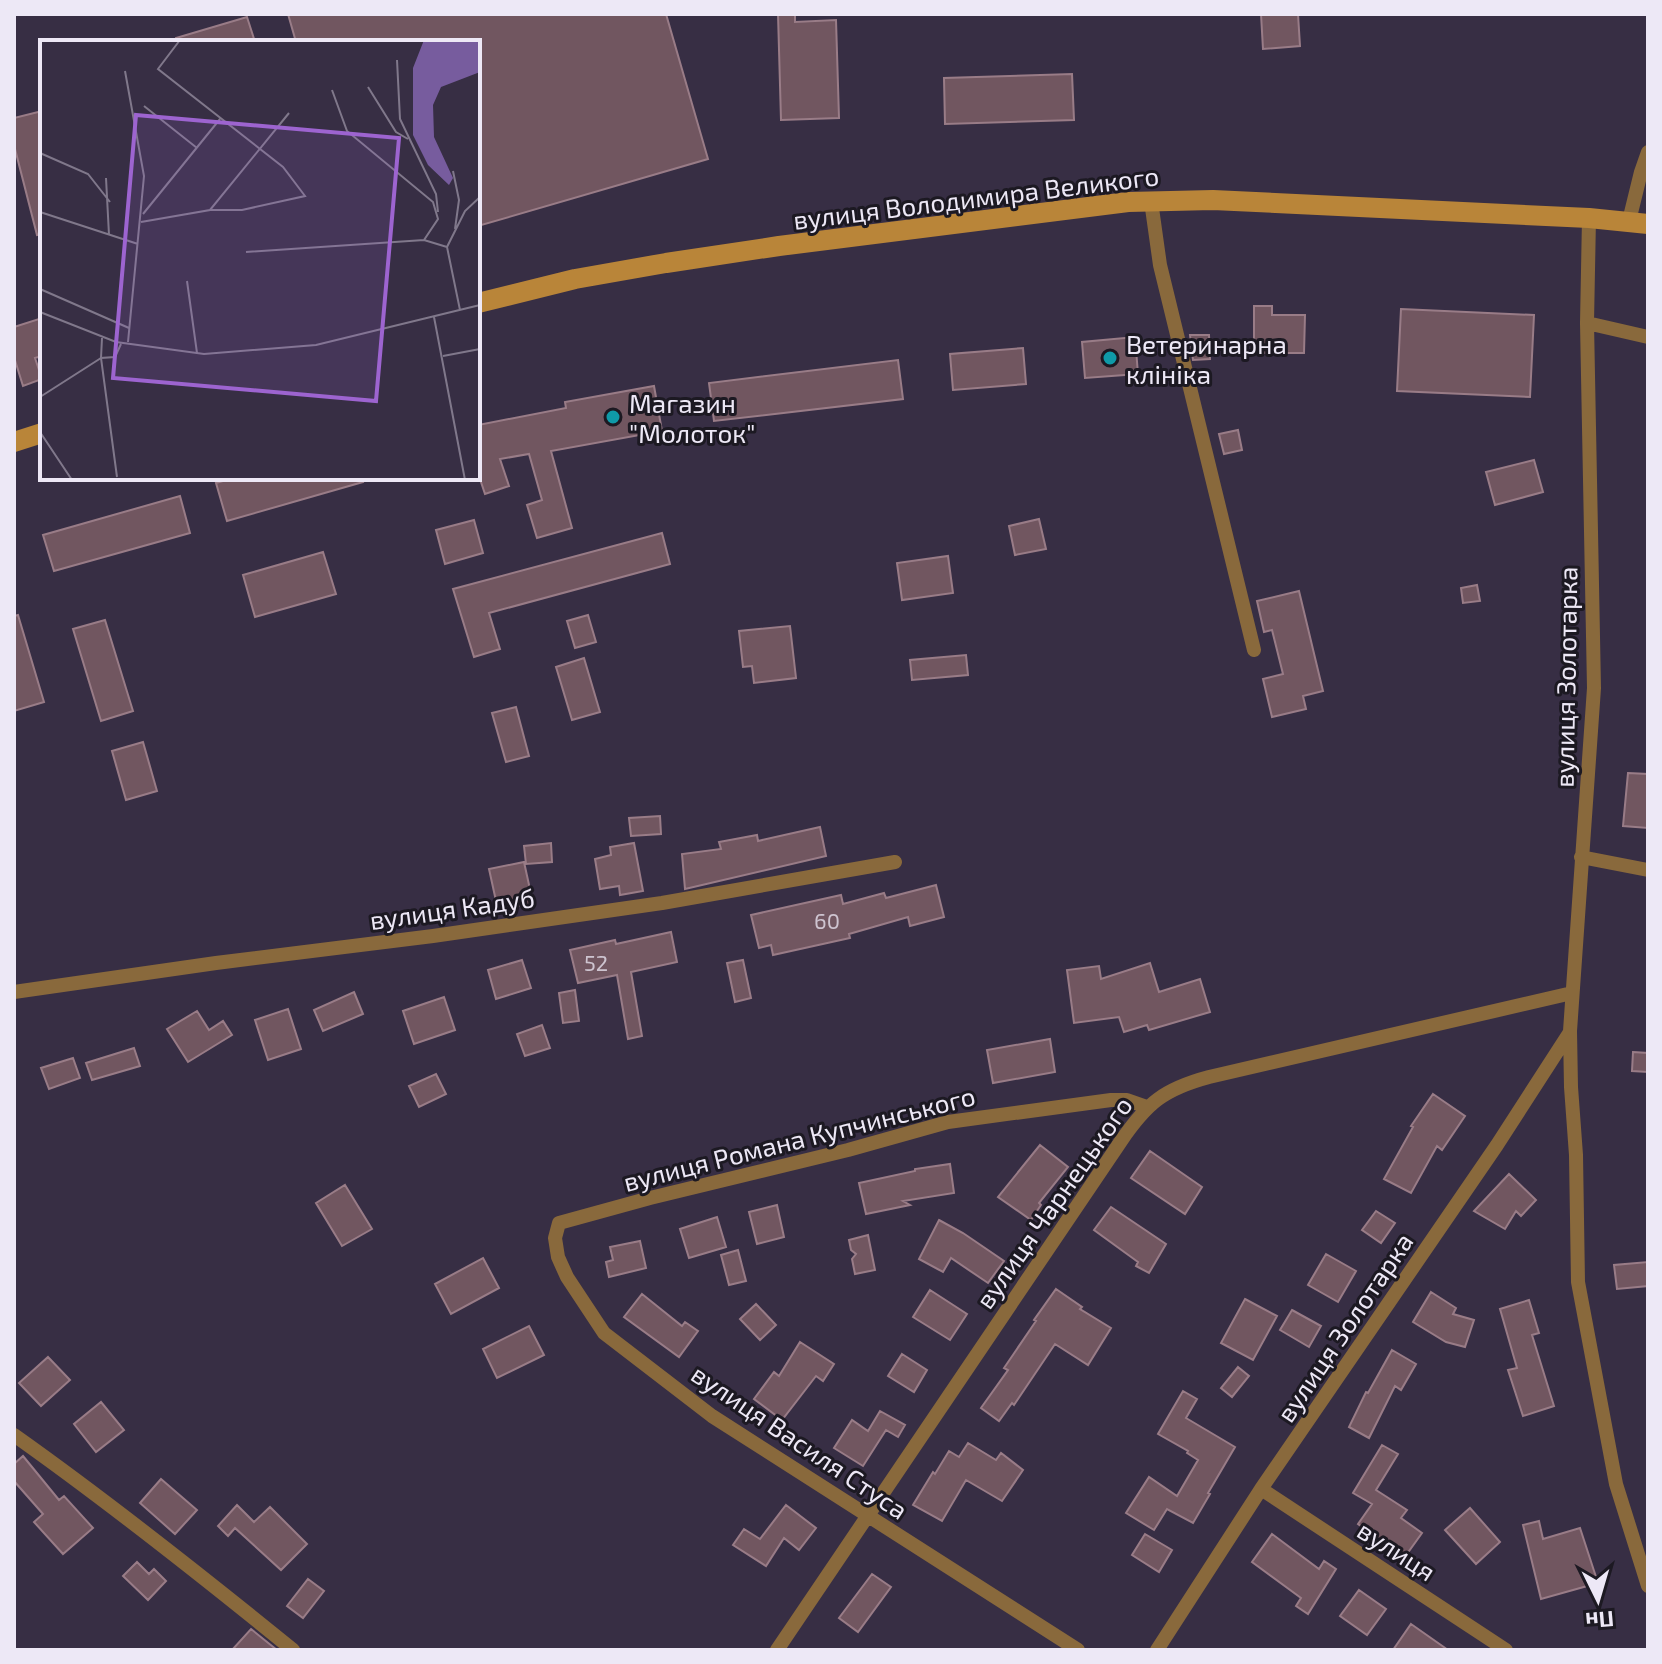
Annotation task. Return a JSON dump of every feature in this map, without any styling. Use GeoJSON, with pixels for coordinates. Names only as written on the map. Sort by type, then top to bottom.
{"type":"FeatureCollection","features":[{"type":"Feature","properties":{"kind":"main road","name":"вулиця Володимира Великого"},"geometry":{"type":"LineString","coordinates":[[480,303],[575,279],[666,263],[1105,204],[1229,201],[1638,222]]}},
{"type":"Feature","properties":{"kind":"main road"},"geometry":{"type":"LineString","coordinates":[[14,442],[40,434]]}},
{"type":"Feature","properties":{"kind":"street"},"geometry":{"type":"LineString","coordinates":[[1638,222],[1641,172],[1648,152]]}},
{"type":"Feature","properties":{"kind":"street"},"geometry":{"type":"LineString","coordinates":[[1151,201],[1163,280],[1254,650]]}},
{"type":"Feature","properties":{"kind":"street","name":"вулиця Золотарка"},"geometry":{"type":"LineString","coordinates":[[1589,218],[1587,323],[1594,688],[1570,1031],[1578,1282],[1616,1484],[1648,1586]]}},
{"type":"Feature","properties":{"kind":"street"},"geometry":{"type":"LineString","coordinates":[[1587,323],[1648,337]]}},
{"type":"Feature","properties":{"kind":"street"},"geometry":{"type":"LineString","coordinates":[[1581,857],[1648,870]]}},
{"type":"Feature","properties":{"kind":"street","name":"вулиця Кадуб"},"geometry":{"type":"LineString","coordinates":[[14,992],[662,903],[895,862]]}},
{"type":"Feature","properties":{"kind":"street","name":"вулиця Чарнецького"},"geometry":{"type":"LineString","coordinates":[[777,1650],[1147,1107],[1170,1091],[1209,1077],[1572,993]]}},
{"type":"Feature","properties":{"kind":"street","name":"вулиця Золотарка"},"geometry":{"type":"LineString","coordinates":[[1157,1650],[1261,1489],[1481,1170],[1570,1031]]}},
{"type":"Feature","properties":{"kind":"street","name":"вулиця Романа Купчинського"},"geometry":{"type":"LineString","coordinates":[[559,1223],[948,1122],[1111,1100],[1127,1100],[1147,1107]]}},
{"type":"Feature","properties":{"kind":"street","name":"вулиця Василя Стуса"},"geometry":{"type":"LineString","coordinates":[[559,1223],[555,1244],[558,1257],[567,1277],[604,1333],[712,1416],[1078,1650]]}},
{"type":"Feature","properties":{"kind":"street"},"geometry":{"type":"LineString","coordinates":[[14,1435],[174,1554],[293,1650]]}},
{"type":"Feature","properties":{"kind":"street","name":"вулиця"},"geometry":{"type":"LineString","coordinates":[[1261,1489],[1506,1650]]}},
{"type":"Feature","properties":{"kind":"building"},"geometry":{"type":"Polygon","coordinates":[[[288,14],[666,14],[708,159],[480,225],[480,40],[295,40],[288,14]]]}},
{"type":"Feature","properties":{"kind":"building"},"geometry":{"type":"Polygon","coordinates":[[[778,14],[795,14],[795,22],[836,20],[839,118],[781,120],[778,14]]]}},
{"type":"Feature","properties":{"kind":"building"},"geometry":{"type":"Polygon","coordinates":[[[1261,14],[1298,14],[1300,46],[1263,49],[1261,14]]]}},
{"type":"Feature","properties":{"kind":"building"},"geometry":{"type":"Polygon","coordinates":[[[247,17],[254,40],[176,40],[247,17]]]}},
{"type":"Feature","properties":{"kind":"building"},"geometry":{"type":"Polygon","coordinates":[[[1072,74],[1074,120],[945,124],[944,78],[1072,74]]]}},
{"type":"Feature","properties":{"kind":"building"},"geometry":{"type":"Polygon","coordinates":[[[40,112],[40,234],[37,235],[14,145],[14,118],[40,112]]]}},
{"type":"Feature","properties":{"kind":"building"},"geometry":{"type":"Polygon","coordinates":[[[1254,306],[1272,306],[1272,315],[1305,315],[1304,353],[1254,353],[1254,306]]]}},
{"type":"Feature","properties":{"kind":"building"},"geometry":{"type":"Polygon","coordinates":[[[1401,309],[1534,315],[1530,397],[1397,391],[1401,309]]]}},
{"type":"Feature","properties":{"kind":"building"},"geometry":{"type":"Polygon","coordinates":[[[40,319],[40,357],[35,358],[40,380],[23,386],[14,357],[14,327],[40,319]]]}},
{"type":"Feature","properties":{"kind":"building"},"geometry":{"type":"Polygon","coordinates":[[[1190,335],[1209,335],[1210,359],[1193,360],[1190,335]]]}},
{"type":"Feature","properties":{"kind":"building","name":"Ветеринарна клініка"},"geometry":{"type":"Polygon","coordinates":[[[1135,337],[1138,374],[1085,378],[1082,342],[1135,337]]]}},
{"type":"Feature","properties":{"kind":"building"},"geometry":{"type":"Polygon","coordinates":[[[1023,348],[1026,384],[953,390],[950,354],[1023,348]]]}},
{"type":"Feature","properties":{"kind":"building"},"geometry":{"type":"Polygon","coordinates":[[[898,360],[903,399],[714,421],[709,383],[898,360]]]}},
{"type":"Feature","properties":{"kind":"building"},"geometry":{"type":"Polygon","coordinates":[[[654,386],[662,431],[551,451],[572,528],[537,538],[527,505],[542,500],[529,454],[500,459],[509,486],[485,494],[480,479],[480,425],[566,408],[565,402],[654,386]]]}},
{"type":"Feature","properties":{"kind":"building"},"geometry":{"type":"Polygon","coordinates":[[[1238,430],[1242,450],[1224,454],[1219,434],[1238,430]]]}},
{"type":"Feature","properties":{"kind":"building"},"geometry":{"type":"Polygon","coordinates":[[[1534,460],[1543,492],[1495,505],[1486,472],[1534,460]]]}},
{"type":"Feature","properties":{"kind":"building"},"geometry":{"type":"Polygon","coordinates":[[[226,480],[363,482],[227,521],[216,483],[226,480]]]}},
{"type":"Feature","properties":{"kind":"building"},"geometry":{"type":"Polygon","coordinates":[[[180,496],[190,533],[54,571],[43,535],[180,496]]]}},
{"type":"Feature","properties":{"kind":"building"},"geometry":{"type":"Polygon","coordinates":[[[1039,519],[1046,549],[1015,555],[1009,526],[1039,519]]]}},
{"type":"Feature","properties":{"kind":"building"},"geometry":{"type":"Polygon","coordinates":[[[474,520],[483,553],[445,564],[436,530],[474,520]]]}},
{"type":"Feature","properties":{"kind":"building"},"geometry":{"type":"Polygon","coordinates":[[[662,533],[670,564],[489,613],[500,649],[474,657],[453,589],[662,533]]]}},
{"type":"Feature","properties":{"kind":"building"},"geometry":{"type":"Polygon","coordinates":[[[323,552],[336,594],[255,617],[243,575],[323,552]]]}},
{"type":"Feature","properties":{"kind":"building"},"geometry":{"type":"Polygon","coordinates":[[[948,556],[953,593],[902,600],[897,563],[948,556]]]}},
{"type":"Feature","properties":{"kind":"building"},"geometry":{"type":"Polygon","coordinates":[[[1477,585],[1480,601],[1463,603],[1461,588],[1477,585]]]}},
{"type":"Feature","properties":{"kind":"building"},"geometry":{"type":"Polygon","coordinates":[[[1299,591],[1323,691],[1303,696],[1306,709],[1272,717],[1263,679],[1283,674],[1272,630],[1264,632],[1257,601],[1299,591]]]}},
{"type":"Feature","properties":{"kind":"building"},"geometry":{"type":"Polygon","coordinates":[[[18,615],[44,702],[14,711],[14,616],[18,615]]]}},
{"type":"Feature","properties":{"kind":"building"},"geometry":{"type":"Polygon","coordinates":[[[588,615],[596,642],[575,648],[567,621],[588,615]]]}},
{"type":"Feature","properties":{"kind":"building"},"geometry":{"type":"Polygon","coordinates":[[[105,620],[133,711],[101,721],[73,629],[105,620]]]}},
{"type":"Feature","properties":{"kind":"building"},"geometry":{"type":"Polygon","coordinates":[[[790,626],[796,678],[754,683],[752,666],[743,667],[739,631],[790,626]]]}},
{"type":"Feature","properties":{"kind":"building"},"geometry":{"type":"Polygon","coordinates":[[[966,655],[968,675],[912,680],[910,660],[966,655]]]}},
{"type":"Feature","properties":{"kind":"building"},"geometry":{"type":"Polygon","coordinates":[[[584,658],[600,712],[572,720],[556,667],[584,658]]]}},
{"type":"Feature","properties":{"kind":"building"},"geometry":{"type":"Polygon","coordinates":[[[516,707],[529,756],[506,762],[492,713],[516,707]]]}},
{"type":"Feature","properties":{"kind":"building"},"geometry":{"type":"Polygon","coordinates":[[[143,742],[157,791],[126,800],[112,751],[143,742]]]}},
{"type":"Feature","properties":{"kind":"building"},"geometry":{"type":"Polygon","coordinates":[[[1628,773],[1648,774],[1648,828],[1623,826],[1628,773]]]}},
{"type":"Feature","properties":{"kind":"building"},"geometry":{"type":"Polygon","coordinates":[[[660,816],[661,834],[631,836],[629,818],[660,816]]]}},
{"type":"Feature","properties":{"kind":"building"},"geometry":{"type":"Polygon","coordinates":[[[820,827],[826,856],[685,889],[682,854],[721,849],[719,842],[757,835],[758,841],[820,827]]]}},
{"type":"Feature","properties":{"kind":"building"},"geometry":{"type":"Polygon","coordinates":[[[551,843],[552,862],[526,864],[524,846],[551,843]]]}},
{"type":"Feature","properties":{"kind":"building"},"geometry":{"type":"Polygon","coordinates":[[[634,843],[643,891],[620,895],[619,886],[600,889],[595,859],[611,855],[610,847],[634,843]]]}},
{"type":"Feature","properties":{"kind":"building"},"geometry":{"type":"Polygon","coordinates":[[[524,862],[533,903],[498,910],[489,869],[524,862]]]}},
{"type":"Feature","properties":{"kind":"building"},"geometry":{"type":"Polygon","coordinates":[[[936,885],[944,917],[910,926],[908,917],[849,934],[850,938],[773,955],[771,945],[759,948],[751,915],[841,895],[843,904],[884,893],[886,898],[936,885]]]}},
{"type":"Feature","properties":{"kind":"building"},"geometry":{"type":"Polygon","coordinates":[[[671,932],[677,962],[631,972],[642,1036],[628,1039],[617,975],[578,983],[570,950],[671,932]]]}},
{"type":"Feature","properties":{"kind":"building"},"geometry":{"type":"Polygon","coordinates":[[[522,960],[531,988],[496,999],[488,970],[522,960]]]}},
{"type":"Feature","properties":{"kind":"building"},"geometry":{"type":"Polygon","coordinates":[[[743,960],[751,998],[735,1002],[727,963],[743,960]]]}},
{"type":"Feature","properties":{"kind":"building"},"geometry":{"type":"Polygon","coordinates":[[[1150,963],[1159,992],[1200,979],[1210,1012],[1149,1030],[1147,1025],[1124,1032],[1119,1017],[1074,1023],[1067,970],[1099,966],[1101,979],[1150,963]]]}},
{"type":"Feature","properties":{"kind":"building"},"geometry":{"type":"Polygon","coordinates":[[[575,990],[579,1021],[563,1023],[559,993],[575,990]]]}},
{"type":"Feature","properties":{"kind":"building"},"geometry":{"type":"Polygon","coordinates":[[[354,992],[363,1014],[323,1031],[314,1010],[354,992]]]}},
{"type":"Feature","properties":{"kind":"building"},"geometry":{"type":"Polygon","coordinates":[[[444,997],[455,1030],[414,1044],[403,1011],[444,997]]]}},
{"type":"Feature","properties":{"kind":"building"},"geometry":{"type":"Polygon","coordinates":[[[288,1009],[301,1049],[268,1060],[255,1020],[288,1009]]]}},
{"type":"Feature","properties":{"kind":"building"},"geometry":{"type":"Polygon","coordinates":[[[197,1011],[209,1030],[223,1021],[232,1035],[188,1062],[167,1029],[197,1011]]]}},
{"type":"Feature","properties":{"kind":"building"},"geometry":{"type":"Polygon","coordinates":[[[542,1025],[550,1048],[525,1056],[517,1034],[542,1025]]]}},
{"type":"Feature","properties":{"kind":"building"},"geometry":{"type":"Polygon","coordinates":[[[1050,1039],[1055,1072],[993,1083],[987,1050],[1050,1039]]]}},
{"type":"Feature","properties":{"kind":"building"},"geometry":{"type":"Polygon","coordinates":[[[134,1048],[140,1066],[92,1080],[86,1063],[134,1048]]]}},
{"type":"Feature","properties":{"kind":"building"},"geometry":{"type":"Polygon","coordinates":[[[1633,1052],[1648,1053],[1648,1072],[1632,1071],[1633,1052]]]}},
{"type":"Feature","properties":{"kind":"building"},"geometry":{"type":"Polygon","coordinates":[[[73,1058],[80,1078],[49,1089],[41,1068],[73,1058]]]}},
{"type":"Feature","properties":{"kind":"building"},"geometry":{"type":"Polygon","coordinates":[[[436,1074],[446,1094],[419,1107],[409,1086],[436,1074]]]}},
{"type":"Feature","properties":{"kind":"building"},"geometry":{"type":"Polygon","coordinates":[[[1433,1094],[1465,1116],[1442,1150],[1437,1146],[1411,1193],[1384,1179],[1411,1126],[1433,1094]]]}},
{"type":"Feature","properties":{"kind":"building"},"geometry":{"type":"Polygon","coordinates":[[[1040,1145],[1068,1167],[1039,1203],[1041,1205],[1031,1220],[998,1197],[1040,1145]]]}},
{"type":"Feature","properties":{"kind":"building"},"geometry":{"type":"Polygon","coordinates":[[[1150,1151],[1202,1187],[1185,1214],[1131,1178],[1150,1151]]]}},
{"type":"Feature","properties":{"kind":"building"},"geometry":{"type":"Polygon","coordinates":[[[950,1164],[954,1193],[903,1201],[910,1205],[866,1214],[859,1183],[950,1164]]]}},
{"type":"Feature","properties":{"kind":"building"},"geometry":{"type":"Polygon","coordinates":[[[1509,1174],[1536,1200],[1521,1216],[1516,1211],[1505,1229],[1474,1211],[1509,1174]]]}},
{"type":"Feature","properties":{"kind":"building"},"geometry":{"type":"Polygon","coordinates":[[[345,1185],[372,1229],[342,1246],[316,1203],[345,1185]]]}},
{"type":"Feature","properties":{"kind":"building"},"geometry":{"type":"Polygon","coordinates":[[[777,1205],[784,1237],[757,1244],[749,1212],[777,1205]]]}},
{"type":"Feature","properties":{"kind":"building"},"geometry":{"type":"Polygon","coordinates":[[[1111,1207],[1166,1244],[1149,1273],[1136,1266],[1138,1262],[1094,1230],[1111,1207]]]}},
{"type":"Feature","properties":{"kind":"building"},"geometry":{"type":"Polygon","coordinates":[[[1376,1211],[1395,1223],[1381,1243],[1362,1230],[1376,1211]]]}},
{"type":"Feature","properties":{"kind":"building"},"geometry":{"type":"Polygon","coordinates":[[[717,1217],[726,1247],[689,1258],[680,1229],[717,1217]]]}},
{"type":"Feature","properties":{"kind":"building"},"geometry":{"type":"Polygon","coordinates":[[[939,1220],[1004,1261],[988,1283],[951,1258],[943,1272],[919,1259],[939,1220]]]}},
{"type":"Feature","properties":{"kind":"building"},"geometry":{"type":"Polygon","coordinates":[[[868,1235],[875,1270],[855,1274],[852,1259],[856,1254],[851,1250],[849,1240],[868,1235]]]}},
{"type":"Feature","properties":{"kind":"building"},"geometry":{"type":"Polygon","coordinates":[[[640,1241],[646,1268],[609,1277],[606,1262],[613,1260],[610,1247],[640,1241]]]}},
{"type":"Feature","properties":{"kind":"building"},"geometry":{"type":"Polygon","coordinates":[[[738,1250],[746,1281],[729,1285],[721,1255],[738,1250]]]}},
{"type":"Feature","properties":{"kind":"building"},"geometry":{"type":"Polygon","coordinates":[[[1326,1254],[1356,1271],[1338,1302],[1308,1285],[1326,1254]]]}},
{"type":"Feature","properties":{"kind":"building"},"geometry":{"type":"Polygon","coordinates":[[[483,1258],[499,1288],[451,1314],[435,1284],[483,1258]]]}},
{"type":"Feature","properties":{"kind":"building"},"geometry":{"type":"Polygon","coordinates":[[[1648,1262],[1648,1286],[1617,1289],[1614,1265],[1648,1262]]]}},
{"type":"Feature","properties":{"kind":"building"},"geometry":{"type":"Polygon","coordinates":[[[1056,1289],[1082,1307],[1080,1309],[1111,1328],[1088,1365],[1055,1344],[1014,1405],[1012,1403],[999,1421],[981,1408],[1008,1370],[1004,1368],[1056,1289]]]}},
{"type":"Feature","properties":{"kind":"building"},"geometry":{"type":"Polygon","coordinates":[[[930,1290],[967,1314],[950,1340],[913,1317],[930,1290]]]}},
{"type":"Feature","properties":{"kind":"building"},"geometry":{"type":"Polygon","coordinates":[[[1431,1292],[1456,1308],[1453,1314],[1474,1320],[1465,1347],[1446,1342],[1413,1322],[1431,1292]]]}},
{"type":"Feature","properties":{"kind":"building"},"geometry":{"type":"Polygon","coordinates":[[[642,1294],[682,1326],[685,1322],[698,1331],[679,1357],[624,1317],[642,1294]]]}},
{"type":"Feature","properties":{"kind":"building"},"geometry":{"type":"Polygon","coordinates":[[[1245,1299],[1277,1316],[1253,1360],[1221,1343],[1245,1299]]]}},
{"type":"Feature","properties":{"kind":"building"},"geometry":{"type":"Polygon","coordinates":[[[1529,1300],[1539,1333],[1532,1335],[1554,1406],[1523,1416],[1508,1370],[1517,1368],[1500,1309],[1529,1300]]]}},
{"type":"Feature","properties":{"kind":"building"},"geometry":{"type":"Polygon","coordinates":[[[756,1304],[776,1325],[760,1340],[740,1319],[756,1304]]]}},
{"type":"Feature","properties":{"kind":"building"},"geometry":{"type":"Polygon","coordinates":[[[1292,1310],[1321,1326],[1309,1347],[1280,1330],[1292,1310]]]}},
{"type":"Feature","properties":{"kind":"building"},"geometry":{"type":"Polygon","coordinates":[[[529,1326],[544,1355],[497,1378],[483,1349],[529,1326]]]}},
{"type":"Feature","properties":{"kind":"building"},"geometry":{"type":"Polygon","coordinates":[[[800,1342],[834,1364],[823,1381],[816,1376],[782,1420],[754,1399],[774,1372],[779,1376],[800,1342]]]}},
{"type":"Feature","properties":{"kind":"building"},"geometry":{"type":"Polygon","coordinates":[[[1392,1350],[1416,1364],[1401,1390],[1395,1386],[1369,1438],[1349,1427],[1392,1350]]]}},
{"type":"Feature","properties":{"kind":"building"},"geometry":{"type":"Polygon","coordinates":[[[902,1354],[927,1370],[914,1392],[888,1376],[902,1354]]]}},
{"type":"Feature","properties":{"kind":"building"},"geometry":{"type":"Polygon","coordinates":[[[48,1357],[70,1380],[41,1406],[19,1383],[48,1357]]]}},
{"type":"Feature","properties":{"kind":"building"},"geometry":{"type":"Polygon","coordinates":[[[1238,1367],[1249,1376],[1232,1397],[1221,1388],[1238,1367]]]}},
{"type":"Feature","properties":{"kind":"building"},"geometry":{"type":"Polygon","coordinates":[[[1183,1391],[1197,1399],[1186,1418],[1235,1447],[1193,1523],[1167,1509],[1154,1530],[1126,1513],[1149,1477],[1177,1496],[1198,1460],[1158,1434],[1183,1391]]]}},
{"type":"Feature","properties":{"kind":"building"},"geometry":{"type":"Polygon","coordinates":[[[101,1402],[124,1430],[96,1452],[74,1424],[101,1402]]]}},
{"type":"Feature","properties":{"kind":"building"},"geometry":{"type":"Polygon","coordinates":[[[880,1411],[905,1425],[898,1437],[886,1430],[863,1466],[834,1448],[852,1420],[868,1431],[880,1411]]]}},
{"type":"Feature","properties":{"kind":"building"},"geometry":{"type":"Polygon","coordinates":[[[968,1443],[996,1460],[1001,1453],[1023,1470],[1002,1501],[966,1480],[942,1521],[913,1505],[949,1451],[959,1457],[968,1443]]]}},
{"type":"Feature","properties":{"kind":"building"},"geometry":{"type":"Polygon","coordinates":[[[1382,1445],[1398,1454],[1376,1490],[1407,1510],[1401,1518],[1422,1533],[1404,1558],[1358,1524],[1372,1504],[1353,1493],[1382,1445]]]}},
{"type":"Feature","properties":{"kind":"building"},"geometry":{"type":"Polygon","coordinates":[[[23,1456],[59,1500],[64,1496],[93,1528],[63,1554],[34,1522],[43,1514],[14,1481],[14,1464],[23,1456]]]}},
{"type":"Feature","properties":{"kind":"building"},"geometry":{"type":"Polygon","coordinates":[[[161,1479],[197,1510],[175,1534],[140,1503],[161,1479]]]}},
{"type":"Feature","properties":{"kind":"building"},"geometry":{"type":"Polygon","coordinates":[[[237,1505],[254,1522],[270,1507],[307,1544],[281,1570],[235,1528],[228,1536],[218,1526],[237,1505]]]}},
{"type":"Feature","properties":{"kind":"building"},"geometry":{"type":"Polygon","coordinates":[[[786,1505],[816,1528],[799,1550],[784,1538],[766,1566],[733,1545],[744,1529],[760,1539],[786,1505]]]}},
{"type":"Feature","properties":{"kind":"building"},"geometry":{"type":"Polygon","coordinates":[[[1470,1508],[1500,1542],[1476,1564],[1445,1530],[1470,1508]]]}},
{"type":"Feature","properties":{"kind":"building"},"geometry":{"type":"Polygon","coordinates":[[[1539,1521],[1543,1539],[1580,1528],[1598,1583],[1541,1599],[1523,1525],[1539,1521]]]}},
{"type":"Feature","properties":{"kind":"building"},"geometry":{"type":"Polygon","coordinates":[[[1145,1534],[1172,1550],[1159,1572],[1132,1555],[1145,1534]]]}},
{"type":"Feature","properties":{"kind":"building"},"geometry":{"type":"Polygon","coordinates":[[[1272,1534],[1319,1569],[1324,1561],[1336,1569],[1308,1614],[1296,1606],[1301,1598],[1252,1562],[1272,1534]]]}},
{"type":"Feature","properties":{"kind":"building"},"geometry":{"type":"Polygon","coordinates":[[[137,1562],[149,1574],[154,1569],[166,1581],[148,1600],[123,1576],[137,1562]]]}},
{"type":"Feature","properties":{"kind":"building"},"geometry":{"type":"Polygon","coordinates":[[[872,1574],[891,1587],[858,1632],[839,1618],[872,1574]]]}},
{"type":"Feature","properties":{"kind":"building"},"geometry":{"type":"Polygon","coordinates":[[[308,1579],[324,1591],[303,1618],[287,1606],[308,1579]]]}},
{"type":"Feature","properties":{"kind":"building"},"geometry":{"type":"Polygon","coordinates":[[[1359,1590],[1386,1609],[1367,1635],[1340,1616],[1359,1590]]]}},
{"type":"Feature","properties":{"kind":"building"},"geometry":{"type":"Polygon","coordinates":[[[1411,1624],[1448,1650],[1393,1650],[1411,1624]]]}},
{"type":"Feature","properties":{"kind":"building"},"geometry":{"type":"Polygon","coordinates":[[[251,1629],[272,1646],[277,1650],[232,1650],[251,1629]]]}},
{"type":"Feature","properties":{"kind":"place","name":"Ветеринарна клініка"},"geometry":{"type":"Point","coordinates":[1110,358]}},
{"type":"Feature","properties":{"kind":"place","name":"Магазин \"Молоток\""},"geometry":{"type":"Point","coordinates":[613,417]}}]}
